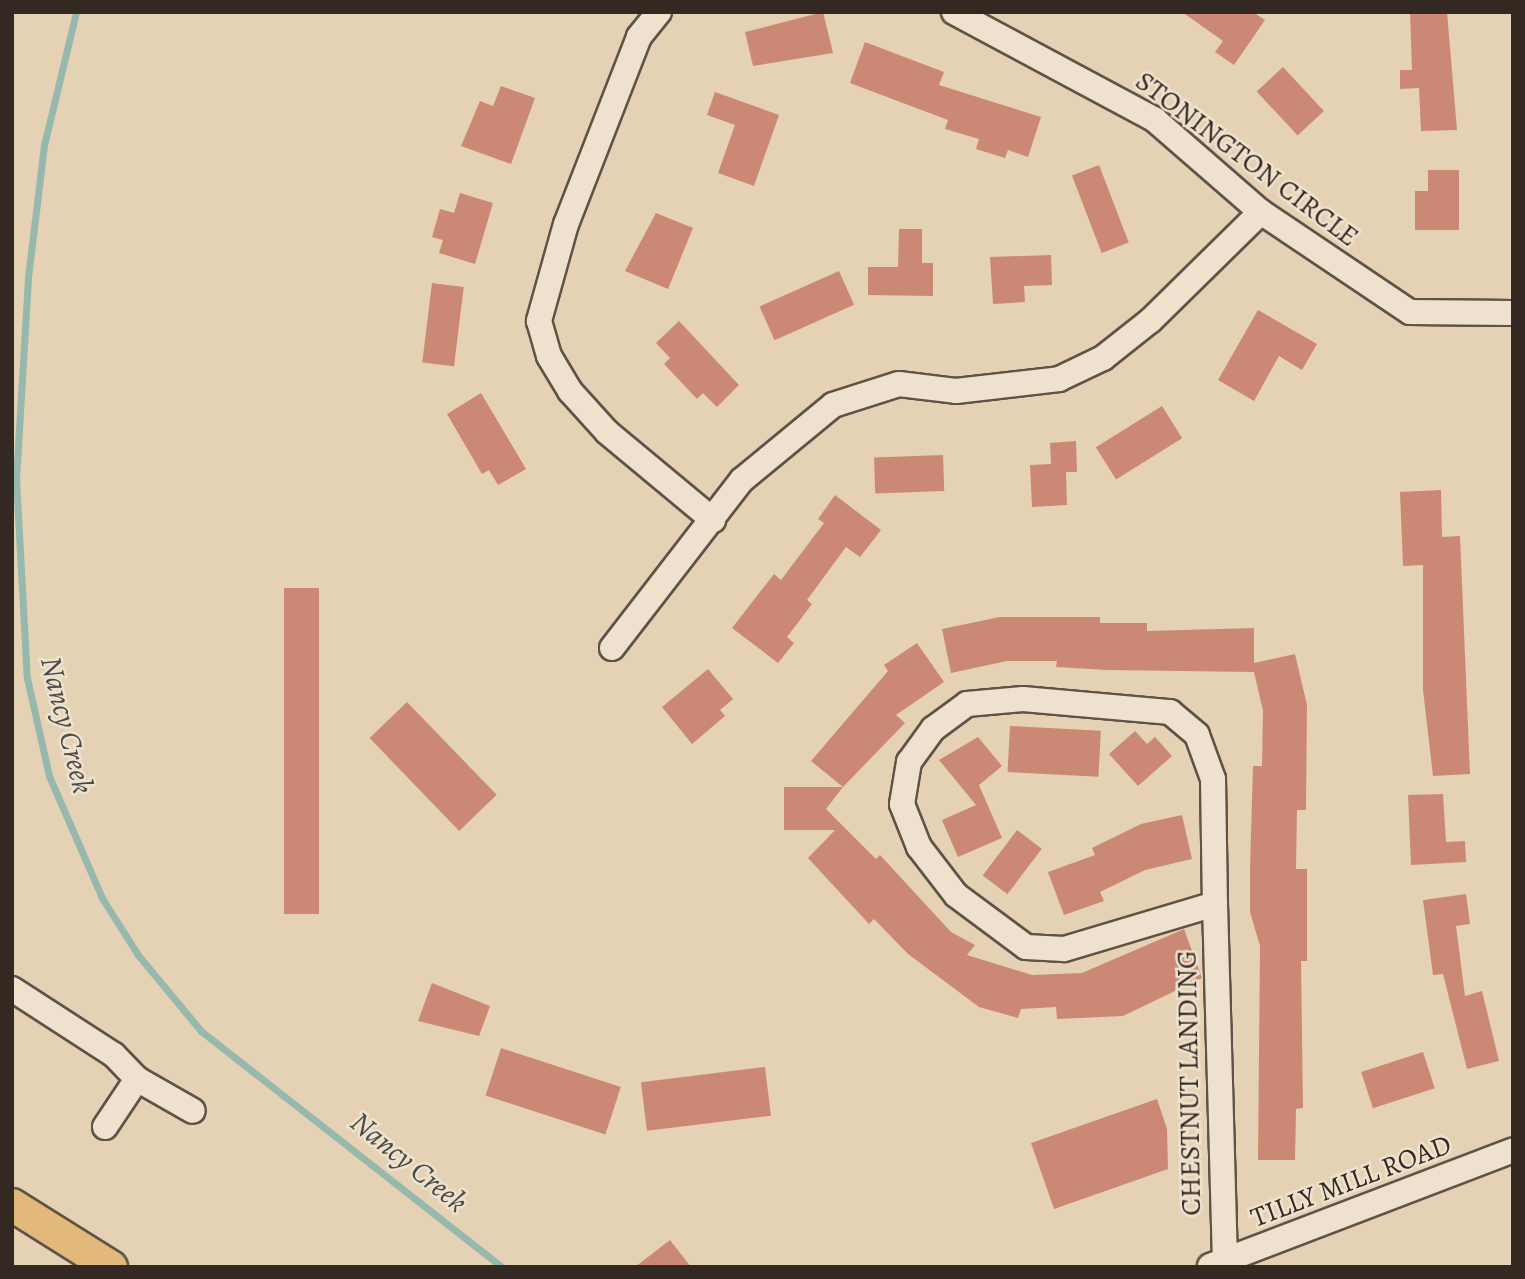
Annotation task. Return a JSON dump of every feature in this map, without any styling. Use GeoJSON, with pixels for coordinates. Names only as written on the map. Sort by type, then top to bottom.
{"type":"FeatureCollection","features":[{"type":"Feature","properties":{"kind":"main road"},"geometry":{"type":"LineString","coordinates":[[12,1205],[111,1267]]}},
{"type":"Feature","properties":{"kind":"street"},"geometry":{"type":"LineString","coordinates":[[659,12],[639,37],[566,224],[539,321],[549,356],[570,391],[607,432],[713,520]]}},
{"type":"Feature","properties":{"kind":"street","name":"STONINGTON CIRCLE"},"geometry":{"type":"LineString","coordinates":[[954,12],[1155,120],[1261,212],[1410,312],[1513,313]]}},
{"type":"Feature","properties":{"kind":"street"},"geometry":{"type":"LineString","coordinates":[[612,648],[742,480],[799,430],[868,390],[899,384],[956,391],[1018,388],[1059,379],[1103,358],[1261,212]]}},
{"type":"Feature","properties":{"kind":"street","name":"CHESTNUT LANDING"},"geometry":{"type":"LineString","coordinates":[[1215,904],[1064,949],[1026,947],[956,895],[919,847],[902,804],[909,762],[933,729],[967,704],[1023,699],[1170,712],[1197,735],[1213,779],[1215,904],[1219,1265]]}},
{"type":"Feature","properties":{"kind":"street"},"geometry":{"type":"LineString","coordinates":[[12,989],[114,1055],[136,1079],[193,1111]]}},
{"type":"Feature","properties":{"kind":"street"},"geometry":{"type":"LineString","coordinates":[[105,1127],[136,1079]]}},
{"type":"Feature","properties":{"kind":"street","name":"TILLY MILL ROAD"},"geometry":{"type":"LineString","coordinates":[[1219,1265],[1513,1150]]}},
{"type":"Feature","properties":{"kind":"building"},"geometry":{"type":"Polygon","coordinates":[[[823,12],[833,53],[753,66],[745,32],[823,12]]]}},
{"type":"Feature","properties":{"kind":"building"},"geometry":{"type":"Polygon","coordinates":[[[1182,12],[1253,12],[1265,20],[1234,65],[1215,52],[1223,41],[1182,12]]]}},
{"type":"Feature","properties":{"kind":"building"},"geometry":{"type":"Polygon","coordinates":[[[1410,12],[1447,12],[1457,130],[1421,131],[1419,88],[1400,89],[1400,70],[1412,70],[1410,12]]]}},
{"type":"Feature","properties":{"kind":"building"},"geometry":{"type":"Polygon","coordinates":[[[865,42],[944,72],[939,85],[1041,117],[1028,157],[1008,150],[1005,158],[976,149],[979,139],[945,129],[948,120],[850,83],[865,42]]]}},
{"type":"Feature","properties":{"kind":"building"},"geometry":{"type":"Polygon","coordinates":[[[1283,67],[1324,111],[1298,135],[1257,92],[1283,67]]]}},
{"type":"Feature","properties":{"kind":"building"},"geometry":{"type":"Polygon","coordinates":[[[501,86],[535,98],[511,164],[461,146],[480,101],[493,106],[501,86]]]}},
{"type":"Feature","properties":{"kind":"building"},"geometry":{"type":"Polygon","coordinates":[[[715,92],[779,115],[754,186],[718,173],[735,125],[707,115],[715,92]]]}},
{"type":"Feature","properties":{"kind":"building"},"geometry":{"type":"Polygon","coordinates":[[[1099,165],[1129,242],[1102,253],[1072,175],[1099,165]]]}},
{"type":"Feature","properties":{"kind":"building"},"geometry":{"type":"Polygon","coordinates":[[[1428,170],[1459,170],[1459,230],[1415,230],[1415,191],[1428,191],[1428,170]]]}},
{"type":"Feature","properties":{"kind":"building"},"geometry":{"type":"Polygon","coordinates":[[[460,193],[493,203],[475,264],[439,253],[443,240],[432,237],[440,209],[454,213],[460,193]]]}},
{"type":"Feature","properties":{"kind":"building"},"geometry":{"type":"Polygon","coordinates":[[[656,213],[693,228],[668,289],[625,271],[656,213]]]}},
{"type":"Feature","properties":{"kind":"building"},"geometry":{"type":"Polygon","coordinates":[[[899,229],[922,229],[922,263],[933,263],[933,296],[868,295],[868,267],[898,267],[899,229]]]}},
{"type":"Feature","properties":{"kind":"building"},"geometry":{"type":"Polygon","coordinates":[[[1051,255],[1052,285],[1024,286],[1025,302],[993,304],[990,257],[1051,255]]]}},
{"type":"Feature","properties":{"kind":"building"},"geometry":{"type":"Polygon","coordinates":[[[839,271],[854,305],[775,340],[760,306],[839,271]]]}},
{"type":"Feature","properties":{"kind":"building"},"geometry":{"type":"Polygon","coordinates":[[[432,283],[464,287],[454,366],[422,362],[432,283]]]}},
{"type":"Feature","properties":{"kind":"building"},"geometry":{"type":"Polygon","coordinates":[[[1258,310],[1317,344],[1302,370],[1279,356],[1254,401],[1218,380],[1258,310]]]}},
{"type":"Feature","properties":{"kind":"building"},"geometry":{"type":"Polygon","coordinates":[[[679,321],[739,385],[717,407],[703,393],[697,399],[664,364],[670,358],[656,343],[679,321]]]}},
{"type":"Feature","properties":{"kind":"building"},"geometry":{"type":"Polygon","coordinates":[[[481,393],[526,469],[498,485],[489,470],[482,474],[447,414],[481,393]]]}},
{"type":"Feature","properties":{"kind":"building"},"geometry":{"type":"Polygon","coordinates":[[[1162,406],[1182,438],[1116,480],[1096,447],[1162,406]]]}},
{"type":"Feature","properties":{"kind":"building"},"geometry":{"type":"Polygon","coordinates":[[[1076,441],[1077,472],[1066,472],[1067,505],[1032,507],[1030,465],[1051,464],[1050,443],[1076,441]]]}},
{"type":"Feature","properties":{"kind":"building"},"geometry":{"type":"Polygon","coordinates":[[[943,455],[944,491],[875,493],[874,457],[943,455]]]}},
{"type":"Feature","properties":{"kind":"building"},"geometry":{"type":"Polygon","coordinates":[[[1441,490],[1442,537],[1460,536],[1470,774],[1433,776],[1423,690],[1423,565],[1403,566],[1400,492],[1441,490]]]}},
{"type":"Feature","properties":{"kind":"building"},"geometry":{"type":"Polygon","coordinates":[[[835,495],[881,530],[860,557],[846,547],[807,600],[812,604],[787,637],[794,643],[778,663],[732,628],[774,574],[781,580],[824,523],[818,519],[835,495]]]}},
{"type":"Feature","properties":{"kind":"building"},"geometry":{"type":"Polygon","coordinates":[[[284,588],[319,588],[319,914],[284,914],[284,588]]]}},
{"type":"Feature","properties":{"kind":"building"},"geometry":{"type":"Polygon","coordinates":[[[1000,617],[1100,617],[1100,623],[1147,623],[1147,631],[1254,628],[1254,663],[1295,654],[1307,705],[1306,810],[1297,810],[1296,869],[1307,869],[1307,961],[1301,961],[1303,1108],[1296,1109],[1295,1160],[1258,1160],[1260,946],[1250,912],[1250,868],[1253,766],[1262,766],[1263,711],[1254,672],[1107,670],[1056,667],[1057,661],[1007,661],[951,673],[942,629],[1000,617]]]}},
{"type":"Feature","properties":{"kind":"building"},"geometry":{"type":"Polygon","coordinates":[[[917,643],[944,682],[896,715],[905,723],[843,787],[811,761],[888,671],[884,665],[917,643]]]}},
{"type":"Feature","properties":{"kind":"building"},"geometry":{"type":"Polygon","coordinates":[[[708,669],[733,699],[720,710],[725,716],[692,744],[662,707],[708,669]]]}},
{"type":"Feature","properties":{"kind":"building"},"geometry":{"type":"Polygon","coordinates":[[[407,702],[497,795],[459,831],[370,738],[407,702]]]}},
{"type":"Feature","properties":{"kind":"building"},"geometry":{"type":"Polygon","coordinates":[[[1010,726],[1101,731],[1098,777],[1008,772],[1010,726]]]}},
{"type":"Feature","properties":{"kind":"building"},"geometry":{"type":"Polygon","coordinates":[[[1135,731],[1147,744],[1155,737],[1172,756],[1138,786],[1109,754],[1135,731]]]}},
{"type":"Feature","properties":{"kind":"building"},"geometry":{"type":"Polygon","coordinates":[[[978,737],[1002,766],[979,785],[1002,838],[958,857],[942,820],[976,805],[939,760],[978,737]]]}},
{"type":"Feature","properties":{"kind":"building"},"geometry":{"type":"Polygon","coordinates":[[[784,787],[843,787],[826,809],[876,859],[880,855],[951,932],[975,945],[967,955],[1032,975],[1082,973],[1184,929],[1202,978],[1123,1016],[1057,1019],[1056,1007],[1021,1009],[1018,1018],[979,1007],[908,954],[874,919],[869,924],[808,858],[835,830],[784,830],[784,787]]]}},
{"type":"Feature","properties":{"kind":"building"},"geometry":{"type":"Polygon","coordinates":[[[1443,794],[1446,842],[1465,841],[1466,862],[1411,865],[1408,795],[1443,794]]]}},
{"type":"Feature","properties":{"kind":"building"},"geometry":{"type":"Polygon","coordinates":[[[1182,815],[1192,859],[1145,870],[1100,892],[1104,901],[1064,915],[1048,872],[1095,855],[1092,848],[1141,824],[1182,815]]]}},
{"type":"Feature","properties":{"kind":"building"},"geometry":{"type":"Polygon","coordinates":[[[1017,830],[1042,849],[1007,894],[983,876],[1017,830]]]}},
{"type":"Feature","properties":{"kind":"building"},"geometry":{"type":"Polygon","coordinates":[[[1466,894],[1470,924],[1456,926],[1465,996],[1482,991],[1499,1061],[1467,1069],[1443,974],[1433,975],[1423,900],[1466,894]]]}},
{"type":"Feature","properties":{"kind":"building"},"geometry":{"type":"Polygon","coordinates":[[[432,983],[490,1006],[479,1036],[418,1021],[432,983]]]}},
{"type":"Feature","properties":{"kind":"building"},"geometry":{"type":"Polygon","coordinates":[[[501,1048],[621,1087],[605,1134],[486,1096],[501,1048]]]}},
{"type":"Feature","properties":{"kind":"building"},"geometry":{"type":"Polygon","coordinates":[[[1423,1052],[1435,1088],[1373,1108],[1361,1072],[1423,1052]]]}},
{"type":"Feature","properties":{"kind":"building"},"geometry":{"type":"Polygon","coordinates":[[[765,1067],[771,1116],[647,1131],[641,1082],[765,1067]]]}},
{"type":"Feature","properties":{"kind":"building"},"geometry":{"type":"Polygon","coordinates":[[[1157,1099],[1167,1129],[1168,1169],[1054,1209],[1031,1143],[1157,1099]]]}},
{"type":"Feature","properties":{"kind":"building"},"geometry":{"type":"Polygon","coordinates":[[[670,1240],[691,1267],[635,1267],[670,1240]]]}},
{"type":"Feature","properties":{"kind":"waterway","name":"Nancy Creek"},"geometry":{"type":"LineString","coordinates":[[76,12],[44,145],[28,278],[16,478],[27,678],[49,776],[102,898],[138,955],[201,1031],[502,1267]]}}]}
